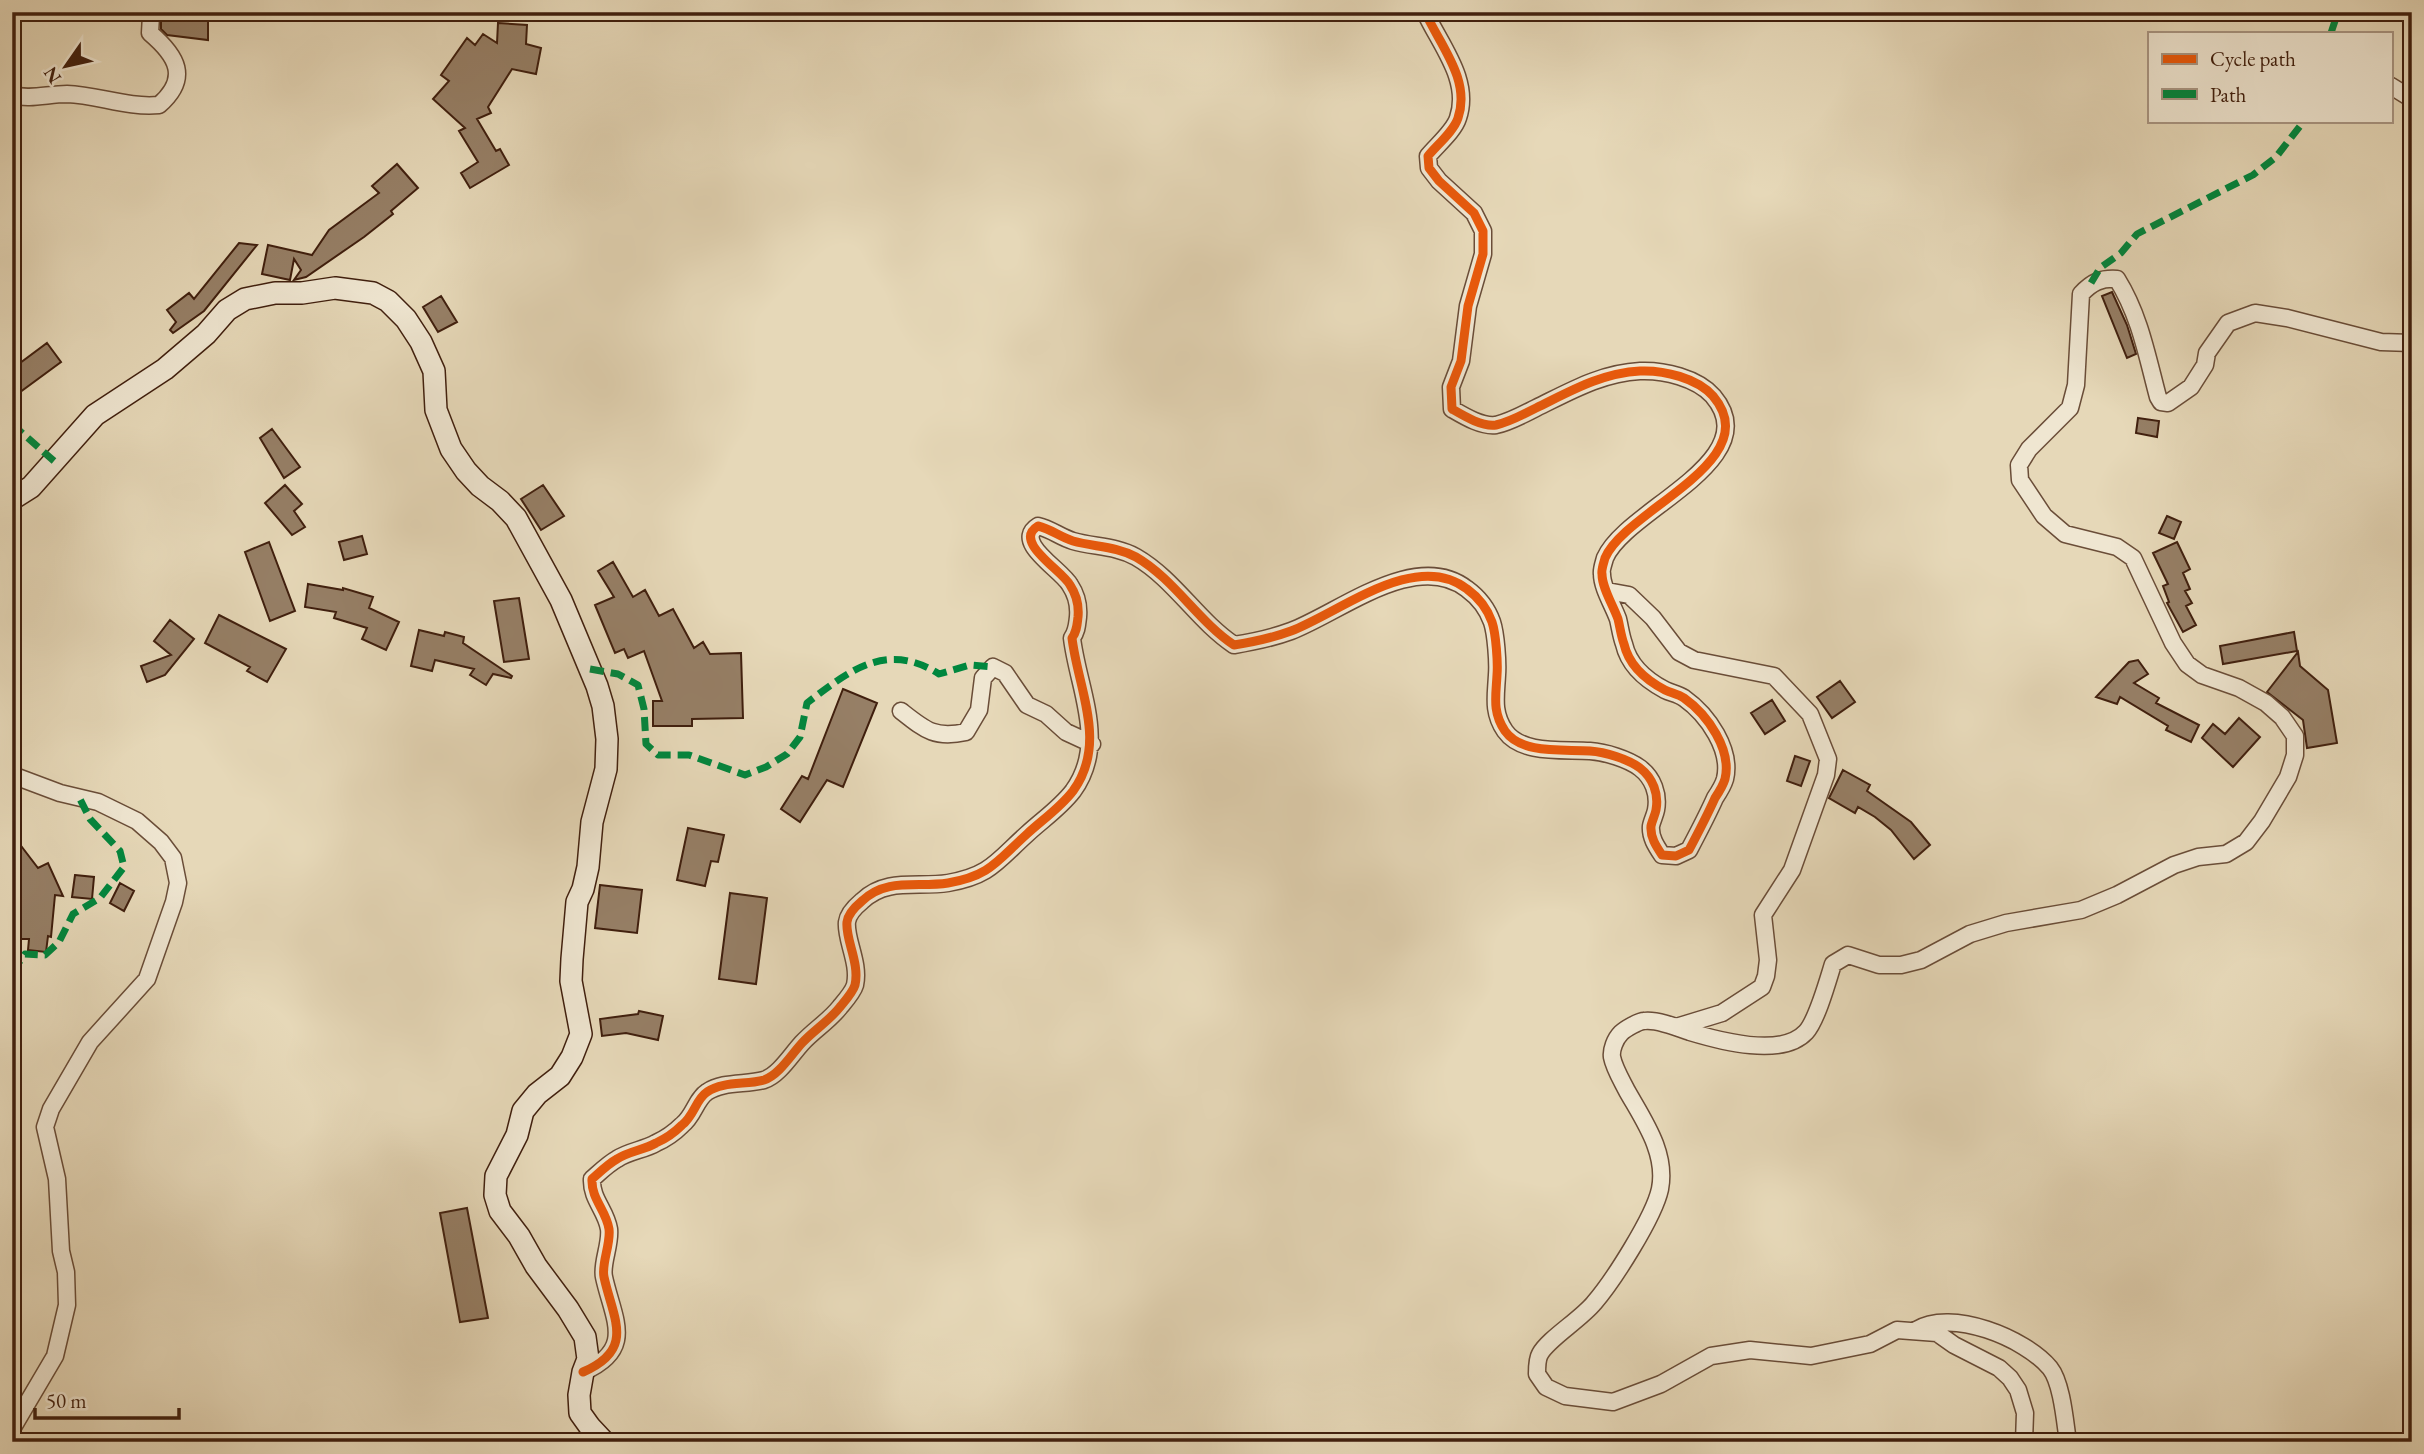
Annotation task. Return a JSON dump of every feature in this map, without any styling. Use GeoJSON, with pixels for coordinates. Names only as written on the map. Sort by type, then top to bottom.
{"type":"FeatureCollection","features":[{"type":"Feature","properties":{"kind":"street"},"geometry":{"type":"LineString","coordinates":[[583,1372],[598,1366],[612,1350],[619,1333],[603,1275],[609,1228],[594,1198],[592,1179],[615,1160],[655,1144],[683,1125],[694,1113],[706,1092],[721,1086],[749,1084],[768,1079],[803,1041],[825,1024],[855,986],[855,959],[847,923],[851,912],[864,898],[890,885],[944,884],[971,878],[993,867],[1074,790],[1086,768],[1092,744],[1087,706],[1075,666],[1072,638],[1076,631],[1079,607],[1071,585],[1033,547],[1029,536],[1031,530],[1038,526],[1048,528],[1067,539],[1087,545],[1114,548],[1137,558],[1193,607],[1218,634],[1234,645],[1292,631],[1359,596],[1400,579],[1427,577],[1456,580],[1479,598],[1492,623],[1497,674],[1494,693],[1496,714],[1507,733],[1522,743],[1543,749],[1592,751],[1615,756],[1640,768],[1655,785],[1657,807],[1651,825],[1654,843],[1662,855],[1676,856],[1689,850],[1724,782],[1727,762],[1718,738],[1696,709],[1683,697],[1665,690],[1642,675],[1633,665],[1625,652],[1618,619],[1601,573],[1606,557],[1624,532],[1680,489],[1716,455],[1726,436],[1725,416],[1722,407],[1706,388],[1668,373],[1640,371],[1582,384],[1519,417],[1494,425],[1468,419],[1452,409],[1451,387],[1461,361],[1468,306],[1483,254],[1483,231],[1474,212],[1439,181],[1429,168],[1428,156],[1458,120],[1462,96],[1456,69],[1425,12]]}},
{"type":"Feature","properties":{"kind":"street"},"geometry":{"type":"LineString","coordinates":[[12,95],[22,98],[66,94],[127,105],[159,104],[169,96],[176,85],[178,69],[173,58],[150,33],[151,15]]}},
{"type":"Feature","properties":{"kind":"street"},"geometry":{"type":"LineString","coordinates":[[2392,87],[2412,99]]}},
{"type":"Feature","properties":{"kind":"street"},"geometry":{"type":"LineString","coordinates":[[2024,1442],[2025,1413],[2018,1390],[2010,1378],[1998,1368],[1963,1351],[1937,1333],[1897,1330],[1870,1344],[1811,1356],[1750,1350],[1711,1356],[1661,1384],[1613,1402],[1565,1396],[1546,1387],[1536,1374],[1538,1356],[1595,1302],[1646,1224],[1660,1189],[1659,1154],[1612,1058],[1612,1048],[1621,1033],[1644,1021],[1729,1042],[1773,1046],[1796,1042],[1809,1030],[1833,964],[1840,958],[1848,956],[1879,965],[1901,965],[1921,960],[1970,934],[2006,923],[2081,910],[2117,895],[2174,865],[2198,857],[2226,854],[2246,842],[2288,777],[2295,755],[2295,736],[2282,717],[2266,703],[2239,688],[2203,675],[2187,664],[2173,643],[2133,558],[2117,547],[2065,534],[2044,516],[2020,480],[2019,465],[2029,449],[2070,408],[2076,385],[2081,294],[2091,283],[2104,278],[2117,279],[2129,298],[2138,319],[2161,402],[2168,403],[2191,387],[2205,365],[2207,353],[2228,323],[2255,313],[2287,318],[2381,342],[2412,343]]}},
{"type":"Feature","properties":{"kind":"street"},"geometry":{"type":"LineString","coordinates":[[12,499],[31,487],[95,415],[165,369],[205,334],[227,310],[245,299],[275,293],[302,293],[335,288],[373,293],[388,301],[406,319],[421,342],[434,371],[436,410],[451,449],[466,471],[516,519],[561,600],[603,706],[607,739],[606,769],[592,822],[586,878],[578,902],[572,959],[571,981],[581,1034],[572,1057],[560,1076],[537,1094],[523,1111],[517,1135],[496,1176],[495,1195],[500,1211],[585,1337],[588,1359],[579,1395],[580,1413],[604,1442]]}},
{"type":"Feature","properties":{"kind":"street"},"geometry":{"type":"LineString","coordinates":[[1607,591],[1629,595],[1653,618],[1679,652],[1694,660],[1774,676],[1810,714],[1828,759],[1826,775],[1792,870],[1763,915],[1768,960],[1762,987],[1722,1013],[1676,1027]]}},
{"type":"Feature","properties":{"kind":"street"},"geometry":{"type":"LineString","coordinates":[[901,711],[929,730],[947,736],[966,732],[979,710],[984,678],[993,667],[1004,673],[1027,705],[1046,714],[1066,732],[1092,744]]}},
{"type":"Feature","properties":{"kind":"street"},"geometry":{"type":"LineString","coordinates":[[12,775],[60,793],[98,802],[137,821],[161,842],[173,858],[178,884],[147,979],[90,1042],[51,1109],[45,1127],[57,1179],[61,1251],[66,1272],[66,1305],[55,1356],[12,1429]]}},
{"type":"Feature","properties":{"kind":"street"},"geometry":{"type":"LineString","coordinates":[[1914,1331],[1926,1323],[1939,1321],[1981,1328],[2027,1347],[2051,1369],[2062,1400],[2068,1442]]}},
{"type":"Feature","properties":{"kind":"building"},"geometry":{"type":"Polygon","coordinates":[[[161,12],[208,12],[208,40],[167,35],[161,29],[161,12]]]}},
{"type":"Feature","properties":{"kind":"building"},"geometry":{"type":"Polygon","coordinates":[[[498,23],[527,25],[526,44],[541,48],[536,74],[512,69],[488,107],[491,113],[477,119],[496,151],[500,149],[509,165],[470,188],[461,173],[478,162],[459,131],[465,128],[433,99],[449,81],[441,75],[467,38],[475,45],[483,34],[497,43],[498,23]]]}},
{"type":"Feature","properties":{"kind":"building"},"geometry":{"type":"Polygon","coordinates":[[[397,164],[418,188],[391,211],[393,214],[306,277],[294,280],[301,270],[294,259],[290,280],[262,274],[268,245],[312,255],[329,230],[379,193],[372,186],[397,164]]]}},
{"type":"Feature","properties":{"kind":"building"},"geometry":{"type":"Polygon","coordinates":[[[239,243],[257,245],[204,311],[173,333],[170,330],[176,322],[167,310],[189,293],[194,299],[239,243]]]}},
{"type":"Feature","properties":{"kind":"building"},"geometry":{"type":"Polygon","coordinates":[[[2112,292],[2136,354],[2127,358],[2102,296],[2112,292]]]}},
{"type":"Feature","properties":{"kind":"building"},"geometry":{"type":"Polygon","coordinates":[[[441,296],[457,322],[438,332],[423,307],[441,296]]]}},
{"type":"Feature","properties":{"kind":"building"},"geometry":{"type":"Polygon","coordinates":[[[47,343],[61,362],[12,398],[12,369],[47,343]]]}},
{"type":"Feature","properties":{"kind":"building"},"geometry":{"type":"Polygon","coordinates":[[[2138,418],[2159,421],[2157,437],[2136,433],[2138,418]]]}},
{"type":"Feature","properties":{"kind":"building"},"geometry":{"type":"Polygon","coordinates":[[[272,429],[300,467],[284,478],[260,438],[272,429]]]}},
{"type":"Feature","properties":{"kind":"building"},"geometry":{"type":"Polygon","coordinates":[[[285,485],[302,504],[294,511],[305,527],[292,535],[265,503],[285,485]]]}},
{"type":"Feature","properties":{"kind":"building"},"geometry":{"type":"Polygon","coordinates":[[[543,485],[564,516],[541,530],[521,499],[543,485]]]}},
{"type":"Feature","properties":{"kind":"building"},"geometry":{"type":"Polygon","coordinates":[[[2167,516],[2181,522],[2174,539],[2159,533],[2167,516]]]}},
{"type":"Feature","properties":{"kind":"building"},"geometry":{"type":"Polygon","coordinates":[[[362,536],[367,554],[344,560],[339,542],[362,536]]]}},
{"type":"Feature","properties":{"kind":"building"},"geometry":{"type":"Polygon","coordinates":[[[269,542],[295,611],[270,621],[245,552],[269,542]]]}},
{"type":"Feature","properties":{"kind":"building"},"geometry":{"type":"Polygon","coordinates":[[[2177,542],[2190,569],[2183,573],[2190,589],[2185,591],[2192,603],[2186,606],[2196,625],[2183,632],[2167,603],[2169,602],[2163,586],[2168,584],[2153,553],[2177,542]]]}},
{"type":"Feature","properties":{"kind":"building"},"geometry":{"type":"Polygon","coordinates":[[[613,562],[633,597],[645,590],[659,616],[673,609],[694,648],[703,642],[710,654],[741,653],[743,718],[692,719],[692,726],[653,726],[653,701],[662,701],[644,651],[628,658],[624,649],[615,653],[595,605],[614,597],[598,571],[613,562]]]}},
{"type":"Feature","properties":{"kind":"building"},"geometry":{"type":"Polygon","coordinates":[[[308,584],[343,588],[373,597],[369,608],[399,622],[386,650],[362,639],[367,628],[334,618],[336,612],[305,607],[308,584]]]}},
{"type":"Feature","properties":{"kind":"building"},"geometry":{"type":"Polygon","coordinates":[[[519,598],[529,659],[504,662],[494,601],[519,598]]]}},
{"type":"Feature","properties":{"kind":"building"},"geometry":{"type":"Polygon","coordinates":[[[219,615],[286,649],[267,682],[247,671],[250,667],[205,643],[219,615]]]}},
{"type":"Feature","properties":{"kind":"building"},"geometry":{"type":"Polygon","coordinates":[[[170,620],[194,639],[165,675],[147,682],[141,666],[171,655],[154,641],[170,620]]]}},
{"type":"Feature","properties":{"kind":"building"},"geometry":{"type":"Polygon","coordinates":[[[419,630],[464,637],[463,643],[512,676],[511,678],[493,674],[486,685],[470,675],[474,669],[435,660],[432,671],[411,666],[419,630]]]}},
{"type":"Feature","properties":{"kind":"building"},"geometry":{"type":"Polygon","coordinates":[[[2294,632],[2297,651],[2223,664],[2220,646],[2294,632]]]}},
{"type":"Feature","properties":{"kind":"building"},"geometry":{"type":"Polygon","coordinates":[[[2298,652],[2300,666],[2328,690],[2337,743],[2307,748],[2303,720],[2267,692],[2298,652]]]}},
{"type":"Feature","properties":{"kind":"building"},"geometry":{"type":"Polygon","coordinates":[[[2138,660],[2148,674],[2134,683],[2159,698],[2156,703],[2199,725],[2191,742],[2166,730],[2168,726],[2120,697],[2117,704],[2096,697],[2129,662],[2138,660]]]}},
{"type":"Feature","properties":{"kind":"building"},"geometry":{"type":"Polygon","coordinates":[[[1840,681],[1855,702],[1832,718],[1817,697],[1840,681]]]}},
{"type":"Feature","properties":{"kind":"building"},"geometry":{"type":"Polygon","coordinates":[[[843,689],[877,703],[843,787],[827,780],[800,822],[781,809],[802,776],[808,779],[843,689]]]}},
{"type":"Feature","properties":{"kind":"building"},"geometry":{"type":"Polygon","coordinates":[[[1772,700],[1785,721],[1765,734],[1751,713],[1772,700]]]}},
{"type":"Feature","properties":{"kind":"building"},"geometry":{"type":"Polygon","coordinates":[[[2239,718],[2260,737],[2233,767],[2202,738],[2213,724],[2225,734],[2239,718]]]}},
{"type":"Feature","properties":{"kind":"building"},"geometry":{"type":"Polygon","coordinates":[[[1795,756],[1810,761],[1801,786],[1787,781],[1795,756]]]}},
{"type":"Feature","properties":{"kind":"building"},"geometry":{"type":"Polygon","coordinates":[[[1843,770],[1870,785],[1867,791],[1911,822],[1930,845],[1914,859],[1891,830],[1875,817],[1858,807],[1855,813],[1829,798],[1843,770]]]}},
{"type":"Feature","properties":{"kind":"building"},"geometry":{"type":"Polygon","coordinates":[[[688,828],[724,835],[718,862],[711,861],[705,886],[677,880],[688,828]]]}},
{"type":"Feature","properties":{"kind":"building"},"geometry":{"type":"Polygon","coordinates":[[[12,834],[38,868],[48,863],[63,896],[55,895],[51,937],[48,936],[46,952],[28,950],[29,939],[12,939],[12,834]]]}},
{"type":"Feature","properties":{"kind":"building"},"geometry":{"type":"Polygon","coordinates":[[[75,875],[94,877],[92,899],[72,897],[75,875]]]}},
{"type":"Feature","properties":{"kind":"building"},"geometry":{"type":"Polygon","coordinates":[[[120,883],[134,891],[124,911],[110,903],[120,883]]]}},
{"type":"Feature","properties":{"kind":"building"},"geometry":{"type":"Polygon","coordinates":[[[600,885],[642,890],[637,933],[595,928],[600,885]]]}},
{"type":"Feature","properties":{"kind":"building"},"geometry":{"type":"Polygon","coordinates":[[[730,893],[767,898],[756,984],[719,979],[730,893]]]}},
{"type":"Feature","properties":{"kind":"building"},"geometry":{"type":"Polygon","coordinates":[[[639,1011],[663,1016],[658,1040],[626,1033],[602,1036],[600,1019],[638,1014],[639,1011]]]}},
{"type":"Feature","properties":{"kind":"building"},"geometry":{"type":"Polygon","coordinates":[[[467,1208],[488,1318],[460,1322],[440,1213],[467,1208]]]}},
{"type":"Feature","properties":{"kind":"marked path"},"geometry":{"type":"LineString","coordinates":[[2331,32],[2338,12]]}},
{"type":"Feature","properties":{"kind":"marked path"},"geometry":{"type":"LineString","coordinates":[[2091,283],[2100,268],[2121,253],[2137,234],[2253,175],[2276,157],[2303,122]]}},
{"type":"Feature","properties":{"kind":"marked path"},"geometry":{"type":"LineString","coordinates":[[12,424],[54,461]]}},
{"type":"Feature","properties":{"kind":"marked path"},"geometry":{"type":"LineString","coordinates":[[590,669],[618,674],[638,685],[644,709],[646,744],[658,755],[689,755],[745,775],[766,767],[787,754],[800,737],[807,703],[838,680],[870,664],[902,660],[920,664],[939,674],[970,665],[993,667]]}},
{"type":"Feature","properties":{"kind":"marked path"},"geometry":{"type":"LineString","coordinates":[[12,972],[25,954],[45,955],[59,942],[73,914],[100,898],[124,867],[120,851],[90,819],[79,797]]}},
{"type":"Feature","properties":{"kind":"cycle path"},"geometry":{"type":"LineString","coordinates":[[583,1372],[610,1353],[617,1332],[603,1272],[609,1229],[594,1193],[592,1179],[622,1156],[673,1133],[686,1121],[707,1092],[720,1086],[757,1082],[769,1077],[836,1012],[855,985],[856,968],[847,922],[862,901],[892,886],[948,883],[984,872],[1062,803],[1073,791],[1083,773],[1090,735],[1072,638],[1077,625],[1077,604],[1070,585],[1035,548],[1031,540],[1032,533],[1038,526],[1073,541],[1136,557],[1150,566],[1234,645],[1291,631],[1354,599],[1402,580],[1425,576],[1447,579],[1475,596],[1492,622],[1497,656],[1496,710],[1501,724],[1512,739],[1544,749],[1616,756],[1640,768],[1652,781],[1656,792],[1657,804],[1651,830],[1652,838],[1662,855],[1676,856],[1689,850],[1722,787],[1725,779],[1725,756],[1716,734],[1693,705],[1651,682],[1634,666],[1626,652],[1618,619],[1602,579],[1602,570],[1605,558],[1618,540],[1709,463],[1722,442],[1725,420],[1713,396],[1698,384],[1680,376],[1649,371],[1599,379],[1517,418],[1496,425],[1479,423],[1452,409],[1451,387],[1461,361],[1468,306],[1483,254],[1483,231],[1474,213],[1439,181],[1429,168],[1428,156],[1453,128],[1461,104],[1452,63],[1425,12]]}}]}
